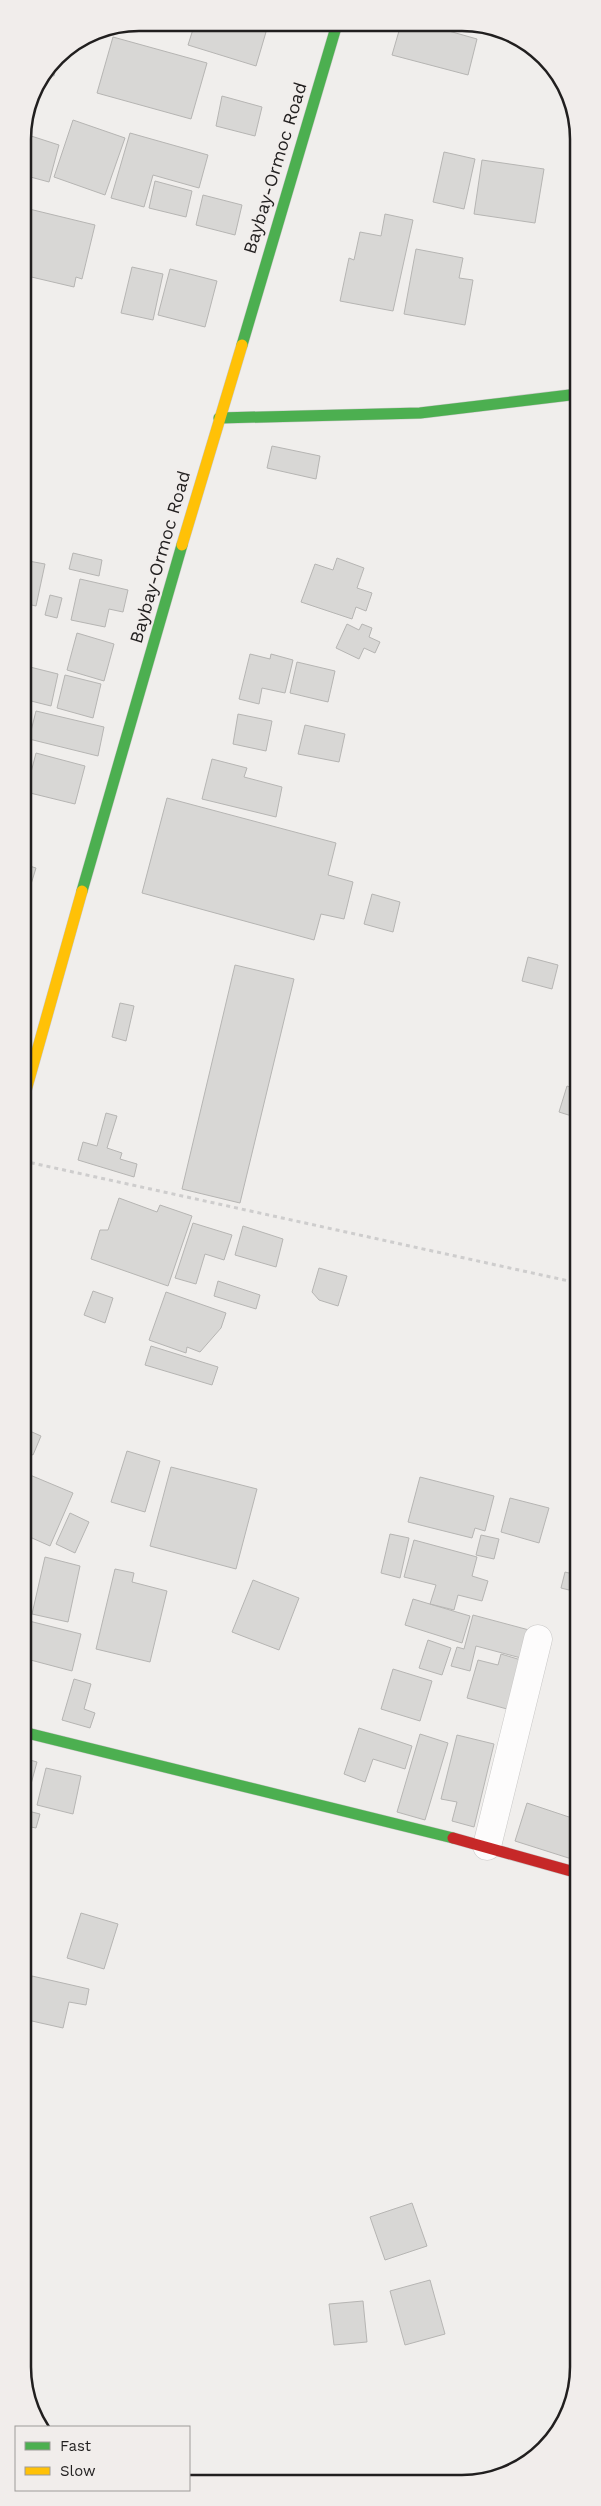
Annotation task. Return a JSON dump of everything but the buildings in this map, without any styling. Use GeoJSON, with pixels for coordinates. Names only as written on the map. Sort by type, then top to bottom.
{"type":"FeatureCollection","features":[{"type":"Feature","properties":{"kind":"main road","name":"Baybay-Ormoc Road"},"geometry":{"type":"LineString","coordinates":[[31,1073],[127,731],[335,31]]}},
{"type":"Feature","properties":{"kind":"main road"},"geometry":{"type":"LineString","coordinates":[[219,418],[420,413],[570,395]]}},
{"type":"Feature","properties":{"kind":"main road"},"geometry":{"type":"LineString","coordinates":[[31,1734],[486,1846],[570,1871]]}},
{"type":"Feature","properties":{"kind":"street"},"geometry":{"type":"LineString","coordinates":[[486,1846],[538,1639]]}},
{"type":"Feature","properties":{"kind":"path"},"geometry":{"type":"LineString","coordinates":[[31,1163],[570,1281]]}},
{"type":"Feature","properties":{"kind":"traffic: fast"},"geometry":{"type":"LineString","coordinates":[[242,345],[335,31]]}},
{"type":"Feature","properties":{"kind":"traffic: fast"},"geometry":{"type":"LineString","coordinates":[[219,418],[420,413],[570,395]]}},
{"type":"Feature","properties":{"kind":"traffic: fast"},"geometry":{"type":"LineString","coordinates":[[82,891],[182,545]]}},
{"type":"Feature","properties":{"kind":"traffic: fast"},"geometry":{"type":"LineString","coordinates":[[31,1734],[453,1838]]}},
{"type":"Feature","properties":{"kind":"traffic: slow"},"geometry":{"type":"LineString","coordinates":[[182,545],[242,345]]}},
{"type":"Feature","properties":{"kind":"traffic: slow"},"geometry":{"type":"LineString","coordinates":[[31,1073],[82,891]]}},
{"type":"Feature","properties":{"kind":"traffic: jam"},"geometry":{"type":"LineString","coordinates":[[453,1838],[570,1871]]}}]}
